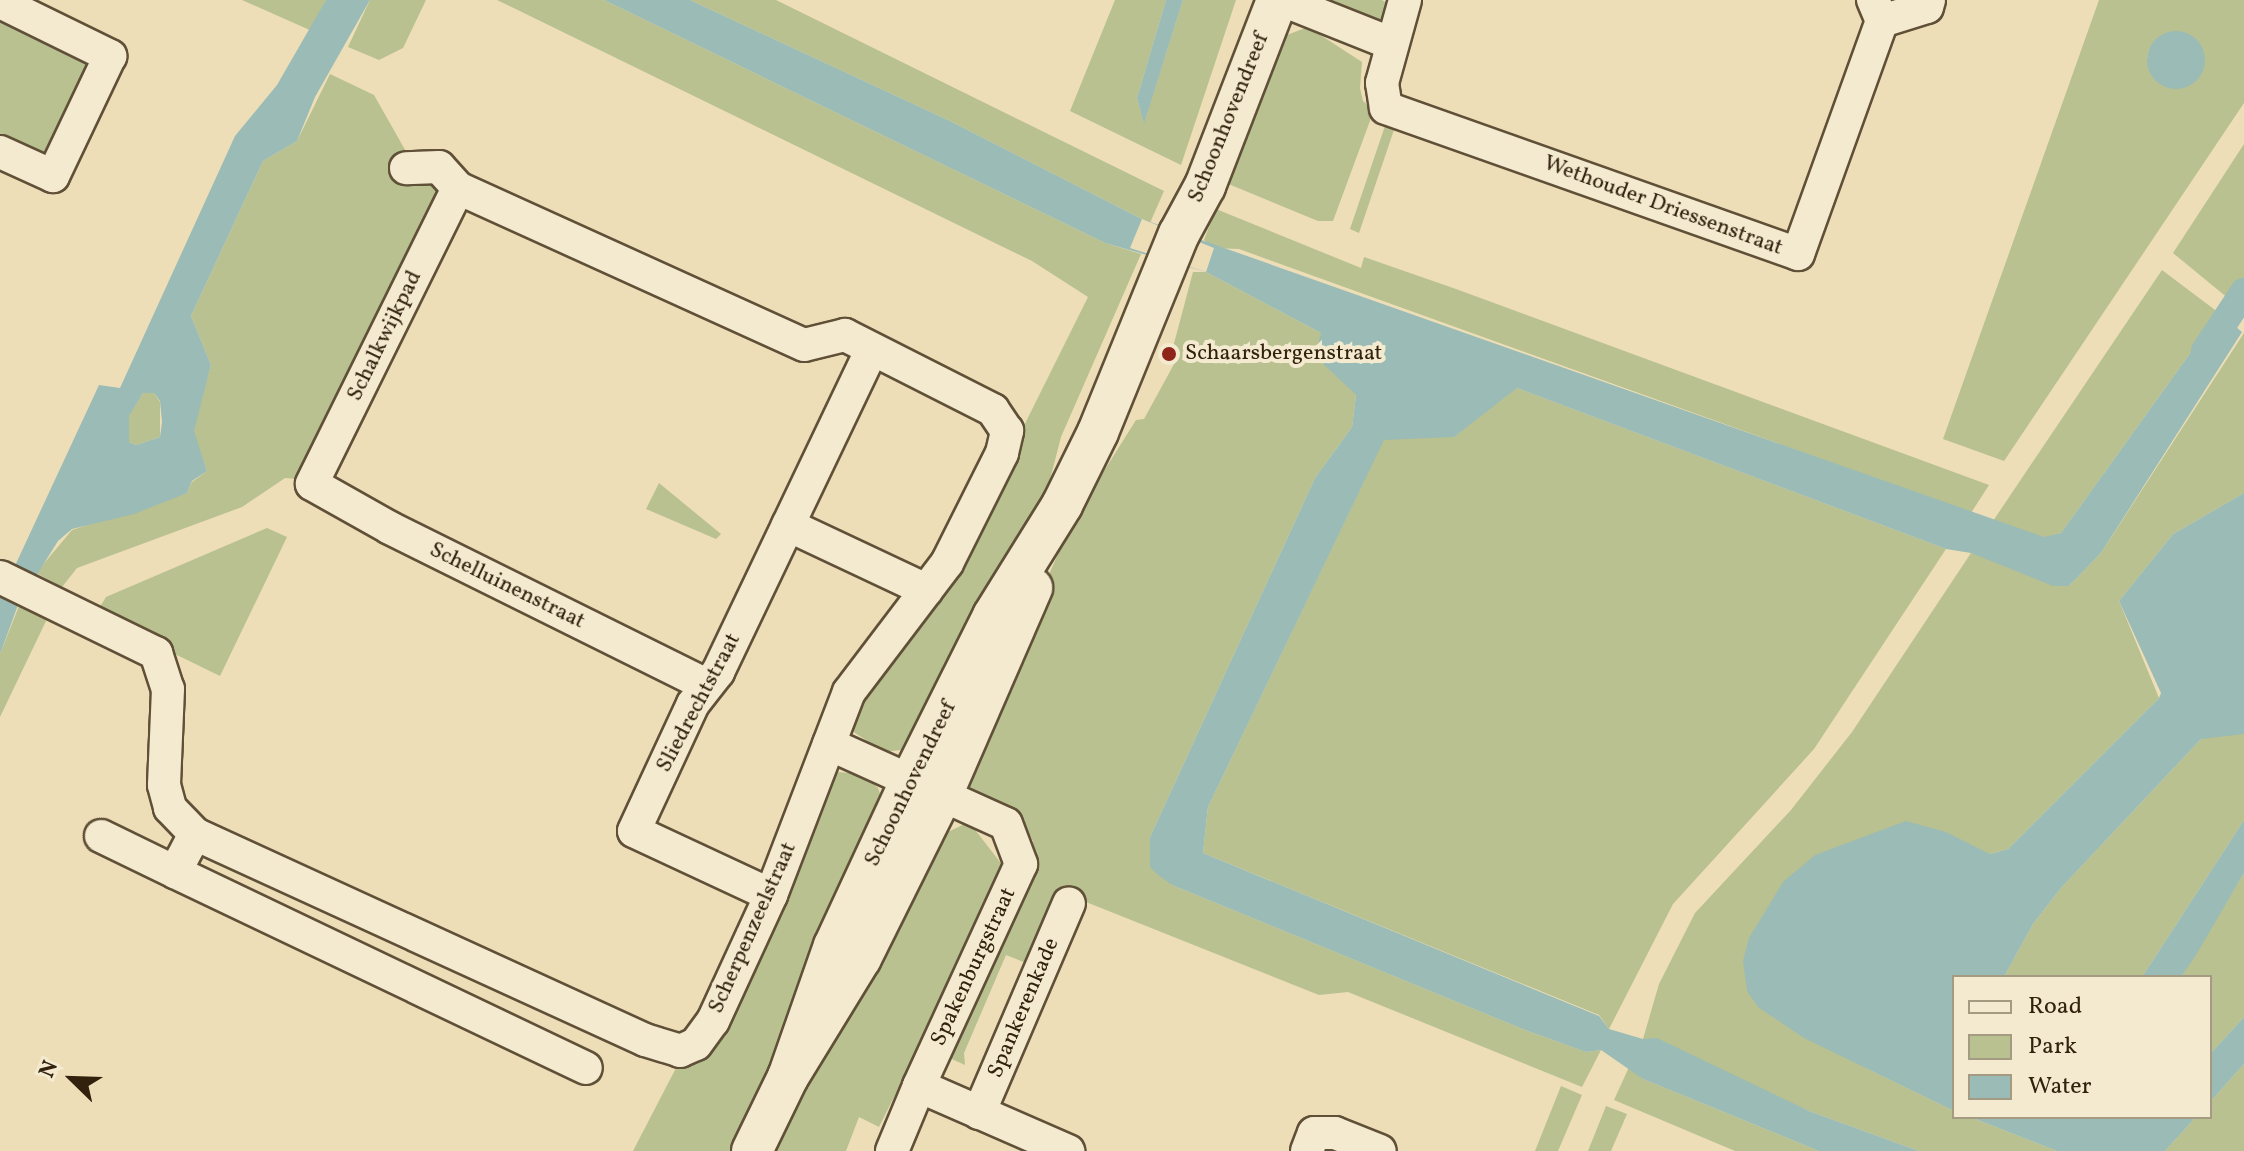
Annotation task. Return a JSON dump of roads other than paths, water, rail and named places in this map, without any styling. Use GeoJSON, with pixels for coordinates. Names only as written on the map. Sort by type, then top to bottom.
{"type":"FeatureCollection","features":[{"type":"Feature","properties":{"kind":"street","name":"Schoonhovendreef"},"geometry":{"type":"LineString","coordinates":[[1173,248],[1186,178],[1247,0]]}},
{"type":"Feature","properties":{"kind":"street","name":"Schoonhovendreef"},"geometry":{"type":"LineString","coordinates":[[752,1151],[788,1077],[861,958],[926,788],[1017,630],[1062,505],[1098,432],[1173,248],[1205,186],[1279,0]]}},
{"type":"Feature","properties":{"kind":"street"},"geometry":{"type":"LineString","coordinates":[[1279,0],[1390,43],[1405,0]]}},
{"type":"Feature","properties":{"kind":"street","name":"Wethouder Driessenstraat"},"geometry":{"type":"LineString","coordinates":[[1390,43],[1382,83],[1386,108],[1798,254],[1877,11],[1927,7],[1929,0]]}},
{"type":"Feature","properties":{"kind":"street"},"geometry":{"type":"LineString","coordinates":[[0,2],[110,56],[53,176],[0,152]]}},
{"type":"Feature","properties":{"kind":"street"},"geometry":{"type":"LineString","coordinates":[[406,168],[439,167],[458,188],[804,345],[845,335],[871,351],[993,410],[1007,431],[1002,453],[947,563],[849,692],[829,744]]}},
{"type":"Feature","properties":{"kind":"street","name":"Schalkwijkpad"},"geometry":{"type":"LineString","coordinates":[[312,484],[458,188]]}},
{"type":"Feature","properties":{"kind":"street","name":"Sliedrechtstraat"},"geometry":{"type":"LineString","coordinates":[[771,895],[634,831],[704,684],[718,672],[871,351]]}},
{"type":"Feature","properties":{"kind":"street","name":"Schelluinenstraat"},"geometry":{"type":"LineString","coordinates":[[312,484],[390,528],[704,684]]}},
{"type":"Feature","properties":{"kind":"street"},"geometry":{"type":"LineString","coordinates":[[788,525],[926,590]]}},
{"type":"Feature","properties":{"kind":"street","name":"Scherpenzeelstraat"},"geometry":{"type":"LineString","coordinates":[[0,577],[156,653],[168,689],[164,785],[170,808],[195,834],[680,1051],[696,1044],[713,1021],[771,895],[829,744]]}},
{"type":"Feature","properties":{"kind":"street","name":"Spakenburgstraat"},"geometry":{"type":"LineString","coordinates":[[829,744],[1006,824],[1021,864],[892,1151]]}},
{"type":"Feature","properties":{"kind":"street"},"geometry":{"type":"LineString","coordinates":[[175,872],[195,834]]}},
{"type":"Feature","properties":{"kind":"street"},"geometry":{"type":"LineString","coordinates":[[101,836],[586,1068]]}},
{"type":"Feature","properties":{"kind":"street","name":"Spankerenkade"},"geometry":{"type":"LineString","coordinates":[[979,1113],[1069,903]]}},
{"type":"Feature","properties":{"kind":"street"},"geometry":{"type":"LineString","coordinates":[[373,966],[391,923]]}},
{"type":"Feature","properties":{"kind":"street"},"geometry":{"type":"LineString","coordinates":[[479,1017],[500,973]]}},
{"type":"Feature","properties":{"kind":"street"},"geometry":{"type":"LineString","coordinates":[[919,1086],[1068,1151]]}},
{"type":"Feature","properties":{"kind":"street"},"geometry":{"type":"LineString","coordinates":[[1307,1151],[1314,1133],[1335,1133],[1380,1151]]}},
{"type":"Feature","properties":{"kind":"water"},"geometry":{"type":"Polygon","coordinates":[[[326,0],[370,0],[315,97],[297,141],[263,161],[191,316],[211,365],[194,431],[207,471],[192,481],[187,493],[134,514],[72,529],[58,541],[18,605],[0,654],[0,598],[99,385],[120,388],[235,136],[277,85],[326,0]],[[143,393],[129,416],[129,442],[136,445],[160,437],[160,401],[154,393],[143,393]]]}},
{"type":"Feature","properties":{"kind":"water"},"geometry":{"type":"Polygon","coordinates":[[[604,0],[690,0],[950,121],[1142,219],[2044,537],[2061,533],[2219,313],[2242,332],[2101,553],[2069,586],[2053,586],[1971,553],[1946,549],[1517,388],[1454,437],[1384,440],[1208,807],[1203,853],[1599,1016],[1609,1029],[1643,1039],[1657,1038],[1809,1111],[1919,1151],[1819,1151],[1643,1079],[1601,1050],[1586,1052],[1525,1030],[1172,885],[1158,875],[1150,867],[1150,837],[1315,478],[1352,427],[1356,395],[1315,356],[1321,333],[1206,272],[1105,243],[604,0]]]}},
{"type":"Feature","properties":{"kind":"water"},"geometry":{"type":"Polygon","coordinates":[[[1166,0],[1183,0],[1144,124],[1137,98],[1166,0]]]}},
{"type":"Feature","properties":{"kind":"water"},"geometry":{"type":"Polygon","coordinates":[[[2176,31],[2196,40],[2205,60],[2196,80],[2176,89],[2156,80],[2147,60],[2156,40],[2176,31]]]}},
{"type":"Feature","properties":{"kind":"water"},"geometry":{"type":"Polygon","coordinates":[[[2244,493],[2244,734],[2201,739],[2061,888],[2033,924],[2005,975],[1952,975],[1952,1110],[1804,1038],[1758,1007],[1747,991],[1743,961],[1749,938],[1783,882],[1815,855],[1906,821],[1946,832],[1990,854],[2008,849],[2159,698],[2161,693],[2119,601],[2173,534],[2244,493]]]}},
{"type":"Feature","properties":{"kind":"water"},"geometry":{"type":"Polygon","coordinates":[[[2244,820],[2244,873],[2196,955],[2182,975],[2143,975],[2244,820]]]}},
{"type":"Feature","properties":{"kind":"water"},"geometry":{"type":"Polygon","coordinates":[[[2244,1017],[2244,1064],[2212,1100],[2212,1052],[2244,1017]]]}},
{"type":"Feature","properties":{"kind":"water"},"geometry":{"type":"Polygon","coordinates":[[[1975,1119],[2194,1119],[2165,1151],[2057,1151],[1975,1119]]]}},
{"type":"Feature","properties":{"kind":"waterway"},"geometry":{"type":"LineString","coordinates":[[2205,351],[2244,292]]}},
{"type":"Feature","properties":{"kind":"place","name":"Schaarsbergenstraat"},"geometry":{"type":"Point","coordinates":[1169,354]}}]}
